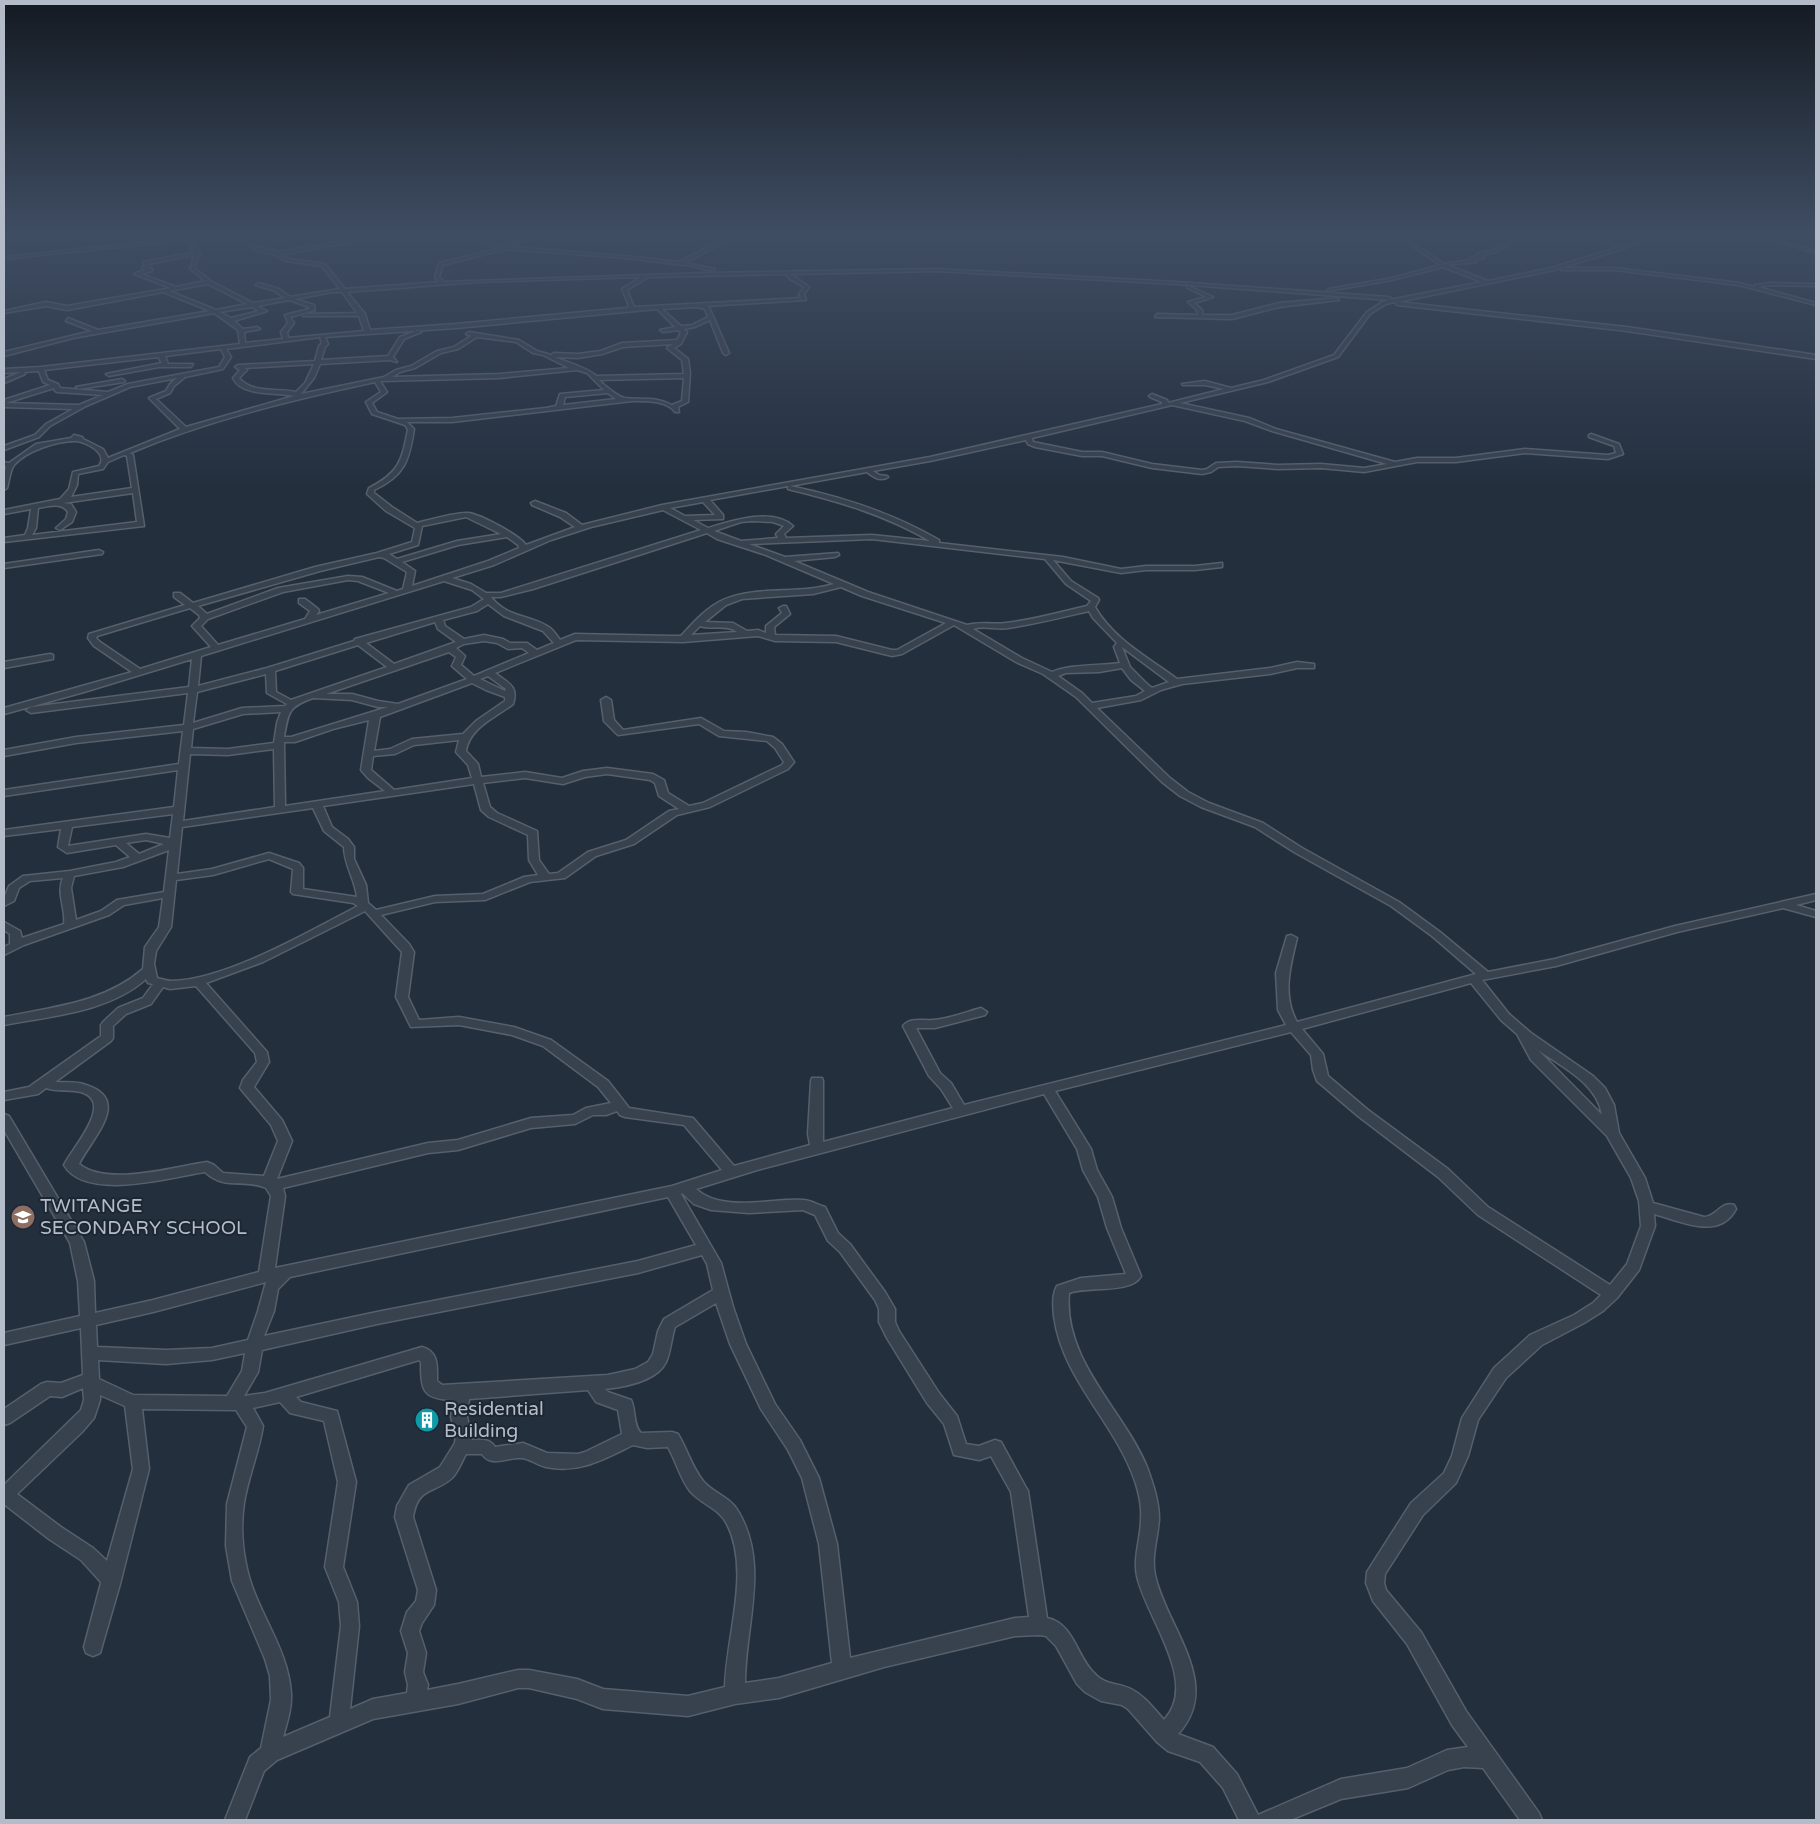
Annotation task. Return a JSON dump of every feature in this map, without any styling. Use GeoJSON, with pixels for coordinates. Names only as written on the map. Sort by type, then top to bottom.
{"type":"FeatureCollection","features":[{"type":"Feature","properties":{"kind":"street"},"geometry":{"type":"LineString","coordinates":[[4,354],[98,332],[185,317]]}},
{"type":"Feature","properties":{"kind":"street"},"geometry":{"type":"LineString","coordinates":[[225,317],[231,320],[240,331],[243,344]]}},
{"type":"Feature","properties":{"kind":"street"},"geometry":{"type":"LineString","coordinates":[[231,320],[243,317]]}},
{"type":"Feature","properties":{"kind":"street"},"geometry":{"type":"LineString","coordinates":[[286,340],[284,332],[291,323],[287,317]]}},
{"type":"Feature","properties":{"kind":"street"},"geometry":{"type":"LineString","coordinates":[[363,317],[366,331]]}},
{"type":"Feature","properties":{"kind":"street"},"geometry":{"type":"LineString","coordinates":[[4,371],[41,370],[322,335],[546,317]]}},
{"type":"Feature","properties":{"kind":"street"},"geometry":{"type":"LineString","coordinates":[[397,421],[452,420],[546,410],[559,406],[623,401],[651,400],[675,409],[685,402],[685,359],[670,350],[680,342],[684,332],[666,317]]}},
{"type":"Feature","properties":{"kind":"street"},"geometry":{"type":"LineString","coordinates":[[663,330],[696,325],[712,317]]}},
{"type":"Feature","properties":{"kind":"street"},"geometry":{"type":"LineString","coordinates":[[712,317],[726,353]]}},
{"type":"Feature","properties":{"kind":"street"},"geometry":{"type":"LineString","coordinates":[[4,712],[395,594],[491,563],[580,527],[662,507],[869,471],[1029,437],[1166,406],[1282,376],[1336,356],[1345,348],[1364,317]]}},
{"type":"Feature","properties":{"kind":"street"},"geometry":{"type":"LineString","coordinates":[[1515,317],[1626,329],[1816,357]]}},
{"type":"Feature","properties":{"kind":"street"},"geometry":{"type":"LineString","coordinates":[[68,320],[98,332]]}},
{"type":"Feature","properties":{"kind":"street"},"geometry":{"type":"LineString","coordinates":[[240,331],[257,328]]}},
{"type":"Feature","properties":{"kind":"street"},"geometry":{"type":"LineString","coordinates":[[390,358],[403,338],[420,328],[517,341],[534,352],[578,356],[602,352],[622,345],[680,342]]}},
{"type":"Feature","properties":{"kind":"street"},"geometry":{"type":"LineString","coordinates":[[389,330],[403,338]]}},
{"type":"Feature","properties":{"kind":"street"},"geometry":{"type":"LineString","coordinates":[[301,395],[320,362],[322,346],[325,344],[322,335]]}},
{"type":"Feature","properties":{"kind":"street"},"geometry":{"type":"LineString","coordinates":[[379,380],[400,370],[413,367],[438,352],[456,348],[476,335]]}},
{"type":"Feature","properties":{"kind":"street"},"geometry":{"type":"LineString","coordinates":[[4,448],[40,433],[82,407],[132,385],[219,368],[228,357],[222,347]]}},
{"type":"Feature","properties":{"kind":"street"},"geometry":{"type":"LineString","coordinates":[[547,354],[576,369],[591,372],[609,391],[623,401]]}},
{"type":"Feature","properties":{"kind":"street"},"geometry":{"type":"LineString","coordinates":[[162,355],[166,363],[162,366]]}},
{"type":"Feature","properties":{"kind":"street"},"geometry":{"type":"LineString","coordinates":[[240,367],[390,358],[400,365],[400,370]]}},
{"type":"Feature","properties":{"kind":"street"},"geometry":{"type":"LineString","coordinates":[[226,360],[244,370],[236,378],[237,381],[254,390],[301,395]]}},
{"type":"Feature","properties":{"kind":"street"},"geometry":{"type":"LineString","coordinates":[[98,363],[109,374],[132,385]]}},
{"type":"Feature","properties":{"kind":"street"},"geometry":{"type":"LineString","coordinates":[[109,374],[162,366],[191,365]]}},
{"type":"Feature","properties":{"kind":"street"},"geometry":{"type":"LineString","coordinates":[[61,502],[69,496],[73,487],[75,473],[99,468],[123,453],[185,430],[301,395],[379,380],[499,376],[576,369]]}},
{"type":"Feature","properties":{"kind":"street"},"geometry":{"type":"LineString","coordinates":[[4,381],[30,370]]}},
{"type":"Feature","properties":{"kind":"street"},"geometry":{"type":"LineString","coordinates":[[41,370],[45,381],[55,385],[57,390],[122,381]]}},
{"type":"Feature","properties":{"kind":"street"},"geometry":{"type":"LineString","coordinates":[[184,375],[172,384],[168,392],[152,398],[185,430]]}},
{"type":"Feature","properties":{"kind":"street"},"geometry":{"type":"LineString","coordinates":[[595,378],[686,376]]}},
{"type":"Feature","properties":{"kind":"street"},"geometry":{"type":"LineString","coordinates":[[379,380],[384,392],[372,400],[370,404],[376,415],[407,424],[411,429],[406,453],[394,478],[370,492],[371,496],[418,526],[465,515],[483,521],[520,542],[523,550]]}},
{"type":"Feature","properties":{"kind":"street"},"geometry":{"type":"LineString","coordinates":[[1207,384],[1226,380]]}},
{"type":"Feature","properties":{"kind":"street"},"geometry":{"type":"LineString","coordinates":[[1185,384],[1207,384],[1231,389]]}},
{"type":"Feature","properties":{"kind":"street"},"geometry":{"type":"LineString","coordinates":[[4,403],[55,385]]}},
{"type":"Feature","properties":{"kind":"street"},"geometry":{"type":"LineString","coordinates":[[70,389],[111,393]]}},
{"type":"Feature","properties":{"kind":"street"},"geometry":{"type":"LineString","coordinates":[[559,406],[562,395],[609,391]]}},
{"type":"Feature","properties":{"kind":"street"},"geometry":{"type":"LineString","coordinates":[[1152,396],[1165,401],[1166,406]]}},
{"type":"Feature","properties":{"kind":"street"},"geometry":{"type":"LineString","coordinates":[[4,403],[82,407]]}},
{"type":"Feature","properties":{"kind":"street"},"geometry":{"type":"LineString","coordinates":[[1174,404],[1247,419],[1274,430],[1393,464]]}},
{"type":"Feature","properties":{"kind":"street"},"geometry":{"type":"LineString","coordinates":[[40,433],[54,433]]}},
{"type":"Feature","properties":{"kind":"street"},"geometry":{"type":"LineString","coordinates":[[36,446],[39,442],[40,433]]}},
{"type":"Feature","properties":{"kind":"street"},"geometry":{"type":"LineString","coordinates":[[1029,437],[1030,443],[1035,445],[1075,453],[1102,454],[1152,466],[1199,472],[1207,471],[1216,465],[1237,464],[1278,467],[1321,466],[1357,471],[1423,460],[1488,457],[1525,451],[1608,456],[1620,454],[1617,445],[1591,436]]}},
{"type":"Feature","properties":{"kind":"street"},"geometry":{"type":"LineString","coordinates":[[4,488],[7,464],[36,446],[48,443],[80,438],[84,443],[102,450],[105,456],[104,464]]}},
{"type":"Feature","properties":{"kind":"street"},"geometry":{"type":"LineString","coordinates":[[4,540],[140,524],[142,521],[137,511],[136,490],[128,463],[130,455],[123,453]]}},
{"type":"Feature","properties":{"kind":"street"},"geometry":{"type":"LineString","coordinates":[[104,464],[117,464]]}},
{"type":"Feature","properties":{"kind":"street"},"geometry":{"type":"LineString","coordinates":[[869,471],[878,477],[885,477]]}},
{"type":"Feature","properties":{"kind":"street"},"geometry":{"type":"LineString","coordinates":[[783,486],[824,494],[857,505],[909,526],[937,543]]}},
{"type":"Feature","properties":{"kind":"street"},"geometry":{"type":"LineString","coordinates":[[4,512],[136,490]]}},
{"type":"Feature","properties":{"kind":"street"},"geometry":{"type":"LineString","coordinates":[[61,502],[100,499]]}},
{"type":"Feature","properties":{"kind":"street"},"geometry":{"type":"LineString","coordinates":[[685,518],[720,517],[705,499]]}},
{"type":"Feature","properties":{"kind":"street"},"geometry":{"type":"LineString","coordinates":[[16,538],[60,528],[67,523],[72,512],[68,506],[61,502]]}},
{"type":"Feature","properties":{"kind":"street"},"geometry":{"type":"LineString","coordinates":[[535,503],[562,515],[580,527]]}},
{"type":"Feature","properties":{"kind":"street"},"geometry":{"type":"LineString","coordinates":[[28,535],[32,528],[35,507]]}},
{"type":"Feature","properties":{"kind":"street"},"geometry":{"type":"LineString","coordinates":[[662,507],[708,531],[738,543],[784,559],[842,584],[953,622],[1019,660],[1052,676],[1090,706],[1166,780],[1184,794],[1205,806],[1259,825],[1298,850],[1395,904],[1436,934],[1480,977],[1505,1017],[1569,1064],[1600,1091],[1607,1105],[1612,1133]]}},
{"type":"Feature","properties":{"kind":"street"},"geometry":{"type":"LineString","coordinates":[[4,712],[192,690],[270,670],[358,641],[474,609],[500,596],[740,520],[780,522],[789,526],[780,534],[783,540]]}},
{"type":"Feature","properties":{"kind":"street"},"geometry":{"type":"LineString","coordinates":[[138,672],[97,644],[92,638],[93,634],[348,561],[379,555],[415,543],[418,526]]}},
{"type":"Feature","properties":{"kind":"street"},"geometry":{"type":"LineString","coordinates":[[60,528],[68,532]]}},
{"type":"Feature","properties":{"kind":"street"},"geometry":{"type":"LineString","coordinates":[[395,562],[456,543],[508,535]]}},
{"type":"Feature","properties":{"kind":"street"},"geometry":{"type":"LineString","coordinates":[[738,543],[865,537],[937,543],[1108,567],[1121,571],[1146,568],[1195,568],[1219,565]]}},
{"type":"Feature","properties":{"kind":"street"},"geometry":{"type":"LineString","coordinates":[[4,566],[99,552]]}},
{"type":"Feature","properties":{"kind":"street"},"geometry":{"type":"LineString","coordinates":[[379,555],[386,556],[411,571],[407,590]]}},
{"type":"Feature","properties":{"kind":"street"},"geometry":{"type":"LineString","coordinates":[[784,559],[835,556]]}},
{"type":"Feature","properties":{"kind":"street"},"geometry":{"type":"LineString","coordinates":[[1048,558],[1060,574],[1078,590],[1095,600],[1090,605],[1100,622],[1122,643],[1175,682]]}},
{"type":"Feature","properties":{"kind":"street"},"geometry":{"type":"LineString","coordinates":[[348,561],[356,578]]}},
{"type":"Feature","properties":{"kind":"street"},"geometry":{"type":"LineString","coordinates":[[216,648],[196,626],[205,617],[282,590],[356,578],[382,586],[395,594]]}},
{"type":"Feature","properties":{"kind":"street"},"geometry":{"type":"LineString","coordinates":[[444,578],[489,600],[517,619],[547,630],[559,644]]}},
{"type":"Feature","properties":{"kind":"street"},"geometry":{"type":"LineString","coordinates":[[683,639],[695,625],[727,601],[757,595],[822,592],[842,584]]}},
{"type":"Feature","properties":{"kind":"street"},"geometry":{"type":"LineString","coordinates":[[177,595],[205,617]]}},
{"type":"Feature","properties":{"kind":"street"},"geometry":{"type":"LineString","coordinates":[[489,600],[500,596]]}},
{"type":"Feature","properties":{"kind":"street"},"geometry":{"type":"LineString","coordinates":[[302,601],[315,611],[309,619]]}},
{"type":"Feature","properties":{"kind":"street"},"geometry":{"type":"LineString","coordinates":[[770,636],[770,626],[786,614],[783,608]]}},
{"type":"Feature","properties":{"kind":"street"},"geometry":{"type":"LineString","coordinates":[[966,628],[980,624],[997,627],[1035,622],[1091,608]]}},
{"type":"Feature","properties":{"kind":"street"},"geometry":{"type":"LineString","coordinates":[[438,619],[440,627],[462,642]]}},
{"type":"Feature","properties":{"kind":"street"},"geometry":{"type":"LineString","coordinates":[[186,752],[228,752],[292,740],[330,727],[376,715],[476,679],[579,637],[683,639],[744,633],[836,639],[892,653],[899,652],[953,622]]}},
{"type":"Feature","properties":{"kind":"street"},"geometry":{"type":"LineString","coordinates":[[699,623],[708,626],[733,625],[744,633]]}},
{"type":"Feature","properties":{"kind":"street"},"geometry":{"type":"LineString","coordinates":[[4,752],[76,740],[190,727],[237,712],[289,706],[306,696],[445,650],[462,642],[484,638],[500,641],[508,646],[525,646],[537,654]]}},
{"type":"Feature","properties":{"kind":"street"},"geometry":{"type":"LineString","coordinates":[[358,641],[392,667]]}},
{"type":"Feature","properties":{"kind":"street"},"geometry":{"type":"LineString","coordinates":[[1122,643],[1118,648],[1124,665],[1142,685],[1151,691]]}},
{"type":"Feature","properties":{"kind":"street"},"geometry":{"type":"LineString","coordinates":[[445,650],[457,651],[461,658],[456,666],[466,676],[476,679],[496,693],[511,695]]}},
{"type":"Feature","properties":{"kind":"street"},"geometry":{"type":"LineString","coordinates":[[197,653],[190,727],[176,825],[165,927],[159,939],[150,948],[149,970],[152,980],[159,984],[198,982],[240,970],[367,908],[434,899],[484,897],[524,880],[565,875],[592,854],[630,842],[670,815],[706,805],[785,767],[789,759],[777,744],[770,740],[746,734],[722,734],[701,721],[621,733],[609,721],[606,700]]}},
{"type":"Feature","properties":{"kind":"street"},"geometry":{"type":"LineString","coordinates":[[4,665],[50,657]]}},
{"type":"Feature","properties":{"kind":"street"},"geometry":{"type":"LineString","coordinates":[[1052,676],[1064,670],[1099,669],[1124,665]]}},
{"type":"Feature","properties":{"kind":"street"},"geometry":{"type":"LineString","coordinates":[[1090,706],[1124,701],[1175,682],[1270,671],[1297,665],[1311,666]]}},
{"type":"Feature","properties":{"kind":"street"},"geometry":{"type":"LineString","coordinates":[[270,670],[272,693],[289,706]]}},
{"type":"Feature","properties":{"kind":"street"},"geometry":{"type":"LineString","coordinates":[[489,673],[509,687],[510,702],[496,709],[465,737],[461,752],[473,764],[483,805],[489,812],[533,833],[534,860],[546,878]]}},
{"type":"Feature","properties":{"kind":"street"},"geometry":{"type":"LineString","coordinates":[[306,696],[347,696],[383,705],[403,704]]}},
{"type":"Feature","properties":{"kind":"street"},"geometry":{"type":"LineString","coordinates":[[280,809],[280,726],[289,706]]}},
{"type":"Feature","properties":{"kind":"street"},"geometry":{"type":"LineString","coordinates":[[376,715],[373,721],[366,772],[386,784],[391,793]]}},
{"type":"Feature","properties":{"kind":"street"},"geometry":{"type":"LineString","coordinates":[[368,754],[392,752],[412,742],[465,737]]}},
{"type":"Feature","properties":{"kind":"street"},"geometry":{"type":"LineString","coordinates":[[4,793],[185,766]]}},
{"type":"Feature","properties":{"kind":"street"},"geometry":{"type":"LineString","coordinates":[[176,825],[316,803],[525,775],[563,781],[583,774],[604,771],[644,775],[657,779],[663,794],[688,810]]}},
{"type":"Feature","properties":{"kind":"street"},"geometry":{"type":"LineString","coordinates":[[316,803],[328,829],[344,840],[349,847],[349,859],[361,884],[367,908]]}},
{"type":"Feature","properties":{"kind":"street"},"geometry":{"type":"LineString","coordinates":[[4,833],[178,810]]}},
{"type":"Feature","properties":{"kind":"street"},"geometry":{"type":"LineString","coordinates":[[67,824],[62,844],[64,849],[152,836],[164,841],[174,842]]}},
{"type":"Feature","properties":{"kind":"street"},"geometry":{"type":"LineString","coordinates":[[117,841],[138,858]]}},
{"type":"Feature","properties":{"kind":"street"},"geometry":{"type":"LineString","coordinates":[[4,903],[10,898],[8,889],[27,878],[70,874],[119,865],[174,842]]}},
{"type":"Feature","properties":{"kind":"street"},"geometry":{"type":"LineString","coordinates":[[170,878],[213,872],[273,856],[298,868],[297,892],[352,899],[367,908],[407,949],[402,996],[413,1022],[418,1024],[459,1022],[476,1024],[514,1031],[547,1043],[603,1084],[618,1105],[629,1114],[688,1121],[731,1172]]}},
{"type":"Feature","properties":{"kind":"street"},"geometry":{"type":"LineString","coordinates":[[69,926],[70,914],[65,904],[65,885],[70,874]]}},
{"type":"Feature","properties":{"kind":"street"},"geometry":{"type":"LineString","coordinates":[[4,952],[16,945],[110,911],[121,902],[169,894]]}},
{"type":"Feature","properties":{"kind":"street"},"geometry":{"type":"LineString","coordinates":[[4,1339],[87,1322],[187,1298],[266,1276],[678,1189],[731,1172],[961,1110],[1294,1027],[1480,977],[1556,962],[1675,929],[1816,897]]}},
{"type":"Feature","properties":{"kind":"street"},"geometry":{"type":"LineString","coordinates":[[1781,904],[1816,914]]}},
{"type":"Feature","properties":{"kind":"street"},"geometry":{"type":"LineString","coordinates":[[4,925],[16,933],[16,945]]}},
{"type":"Feature","properties":{"kind":"street"},"geometry":{"type":"LineString","coordinates":[[1291,938],[1284,962],[1282,986],[1284,1010],[1294,1027],[1317,1054],[1322,1078],[1338,1093],[1443,1173],[1483,1211],[1612,1294]]}},
{"type":"Feature","properties":{"kind":"street"},"geometry":{"type":"LineString","coordinates":[[4,1021],[100,1000],[131,986],[149,970]]}},
{"type":"Feature","properties":{"kind":"street"},"geometry":{"type":"LineString","coordinates":[[198,982],[261,1052],[263,1062],[248,1083],[247,1088],[277,1123],[285,1141],[272,1184],[278,1196],[266,1276]]}},
{"type":"Feature","properties":{"kind":"street"},"geometry":{"type":"LineString","coordinates":[[4,1096],[33,1091],[73,1061],[100,1045],[109,1034],[107,1026],[114,1016],[147,1001],[159,984]]}},
{"type":"Feature","properties":{"kind":"street"},"geometry":{"type":"LineString","coordinates":[[961,1110],[946,1086],[935,1076],[909,1026],[917,1023],[935,1024],[981,1012]]}},
{"type":"Feature","properties":{"kind":"street"},"geometry":{"type":"LineString","coordinates":[[1519,1029],[1536,1057],[1612,1133],[1638,1178],[1646,1206],[1648,1226],[1634,1266],[1612,1294],[1598,1308],[1536,1340],[1500,1373],[1470,1418],[1460,1456],[1450,1478],[1417,1509],[1376,1572],[1375,1583],[1379,1595],[1414,1638],[1459,1718],[1532,1820]]}},
{"type":"Feature","properties":{"kind":"street"},"geometry":{"type":"LineString","coordinates":[[817,1081],[815,1134],[817,1148]]}},
{"type":"Feature","properties":{"kind":"street"},"geometry":{"type":"LineString","coordinates":[[46,1082],[54,1087],[73,1086],[90,1090],[99,1095],[102,1103],[101,1112],[90,1136],[74,1156],[71,1165],[77,1173],[92,1178],[128,1179],[207,1167],[222,1178],[272,1184],[312,1177],[434,1147],[458,1145],[531,1123],[575,1119],[591,1111],[606,1110],[618,1105]]}},
{"type":"Feature","properties":{"kind":"street"},"geometry":{"type":"LineString","coordinates":[[1047,1089],[1071,1124],[1084,1149],[1090,1170],[1104,1198],[1134,1276],[1115,1281],[1079,1284],[1062,1290],[1059,1299],[1069,1349],[1086,1376],[1089,1386],[1122,1434],[1146,1493],[1150,1518],[1146,1538],[1146,1574],[1154,1599],[1184,1668],[1187,1696],[1181,1715],[1164,1735]]}},
{"type":"Feature","properties":{"kind":"street"},"geometry":{"type":"LineString","coordinates":[[4,1119],[77,1242],[86,1282],[92,1380],[92,1400],[88,1413],[4,1496],[85,1551],[99,1563],[111,1584]]}},
{"type":"Feature","properties":{"kind":"street"},"geometry":{"type":"LineString","coordinates":[[678,1189],[711,1205],[749,1208],[804,1205],[820,1211],[833,1237],[845,1248],[880,1296],[886,1309],[892,1334],[933,1398],[951,1421],[960,1450],[979,1453],[996,1447],[1019,1491],[1039,1626]]}},
{"type":"Feature","properties":{"kind":"street"},"geometry":{"type":"LineString","coordinates":[[678,1189],[714,1263],[725,1307],[738,1344],[770,1409],[804,1464],[819,1504],[828,1544],[842,1670]]}},
{"type":"Feature","properties":{"kind":"street"},"geometry":{"type":"LineString","coordinates":[[1646,1206],[1704,1222],[1713,1222],[1729,1209]]}},
{"type":"Feature","properties":{"kind":"street"},"geometry":{"type":"LineString","coordinates":[[90,1353],[191,1357],[377,1318],[638,1267],[706,1248]]}},
{"type":"Feature","properties":{"kind":"street"},"geometry":{"type":"LineString","coordinates":[[235,1403],[248,1377],[254,1344],[266,1310],[271,1286],[286,1272]]}},
{"type":"Feature","properties":{"kind":"street"},"geometry":{"type":"LineString","coordinates":[[92,1380],[118,1397],[133,1402],[235,1403],[265,1400],[422,1353],[429,1360],[429,1384],[433,1390],[445,1393],[593,1384],[632,1376],[652,1366],[659,1360],[665,1331],[669,1323],[722,1292]]}},
{"type":"Feature","properties":{"kind":"street"},"geometry":{"type":"LineString","coordinates":[[4,1418],[47,1389],[62,1390],[92,1380]]}},
{"type":"Feature","properties":{"kind":"street"},"geometry":{"type":"LineString","coordinates":[[593,1384],[602,1397],[625,1405],[629,1431],[632,1437]]}},
{"type":"Feature","properties":{"kind":"street"},"geometry":{"type":"LineString","coordinates":[[416,1700],[418,1685],[414,1672],[417,1653],[410,1631],[414,1618],[425,1605],[427,1590],[404,1517],[406,1506],[415,1490],[446,1472],[462,1447],[464,1435],[459,1417],[462,1392]]}},
{"type":"Feature","properties":{"kind":"street"},"geometry":{"type":"LineString","coordinates":[[284,1394],[296,1408],[331,1416],[347,1482],[334,1567],[348,1602],[350,1619],[339,1724]]}},
{"type":"Feature","properties":{"kind":"street"},"geometry":{"type":"LineString","coordinates":[[93,1647],[141,1469],[133,1402]]}},
{"type":"Feature","properties":{"kind":"street"},"geometry":{"type":"LineString","coordinates":[[235,1403],[255,1426],[234,1514],[237,1567],[249,1603],[264,1631],[279,1675],[282,1694],[280,1712],[270,1753]]}},
{"type":"Feature","properties":{"kind":"street"},"geometry":{"type":"LineString","coordinates":[[462,1447],[486,1447],[491,1454],[523,1450],[546,1460],[578,1461],[588,1459],[632,1437],[645,1441],[672,1439],[696,1485],[729,1510],[741,1535],[745,1562],[743,1621],[737,1648],[735,1694]]}},
{"type":"Feature","properties":{"kind":"street"},"geometry":{"type":"LineString","coordinates":[[236,1820],[257,1764],[270,1753],[373,1709],[458,1694],[518,1679],[529,1679],[577,1689],[603,1699],[688,1706],[735,1694],[779,1688],[842,1670],[1016,1627],[1039,1626],[1051,1628],[1063,1640],[1084,1677],[1092,1685],[1101,1691],[1125,1696],[1135,1702],[1164,1735],[1175,1744],[1206,1754],[1230,1781],[1250,1820]]}},
{"type":"Feature","properties":{"kind":"street"},"geometry":{"type":"LineString","coordinates":[[1266,1820],[1341,1789],[1408,1778],[1446,1760],[1464,1757],[1488,1758]]}},
{"type":"Feature","properties":{"kind":"place","name":"TWITANGE SECONDARY SCHOOL"},"geometry":{"type":"Point","coordinates":[23,1217]}},
{"type":"Feature","properties":{"kind":"place","name":"Residential Building"},"geometry":{"type":"Point","coordinates":[427,1420]}}]}
